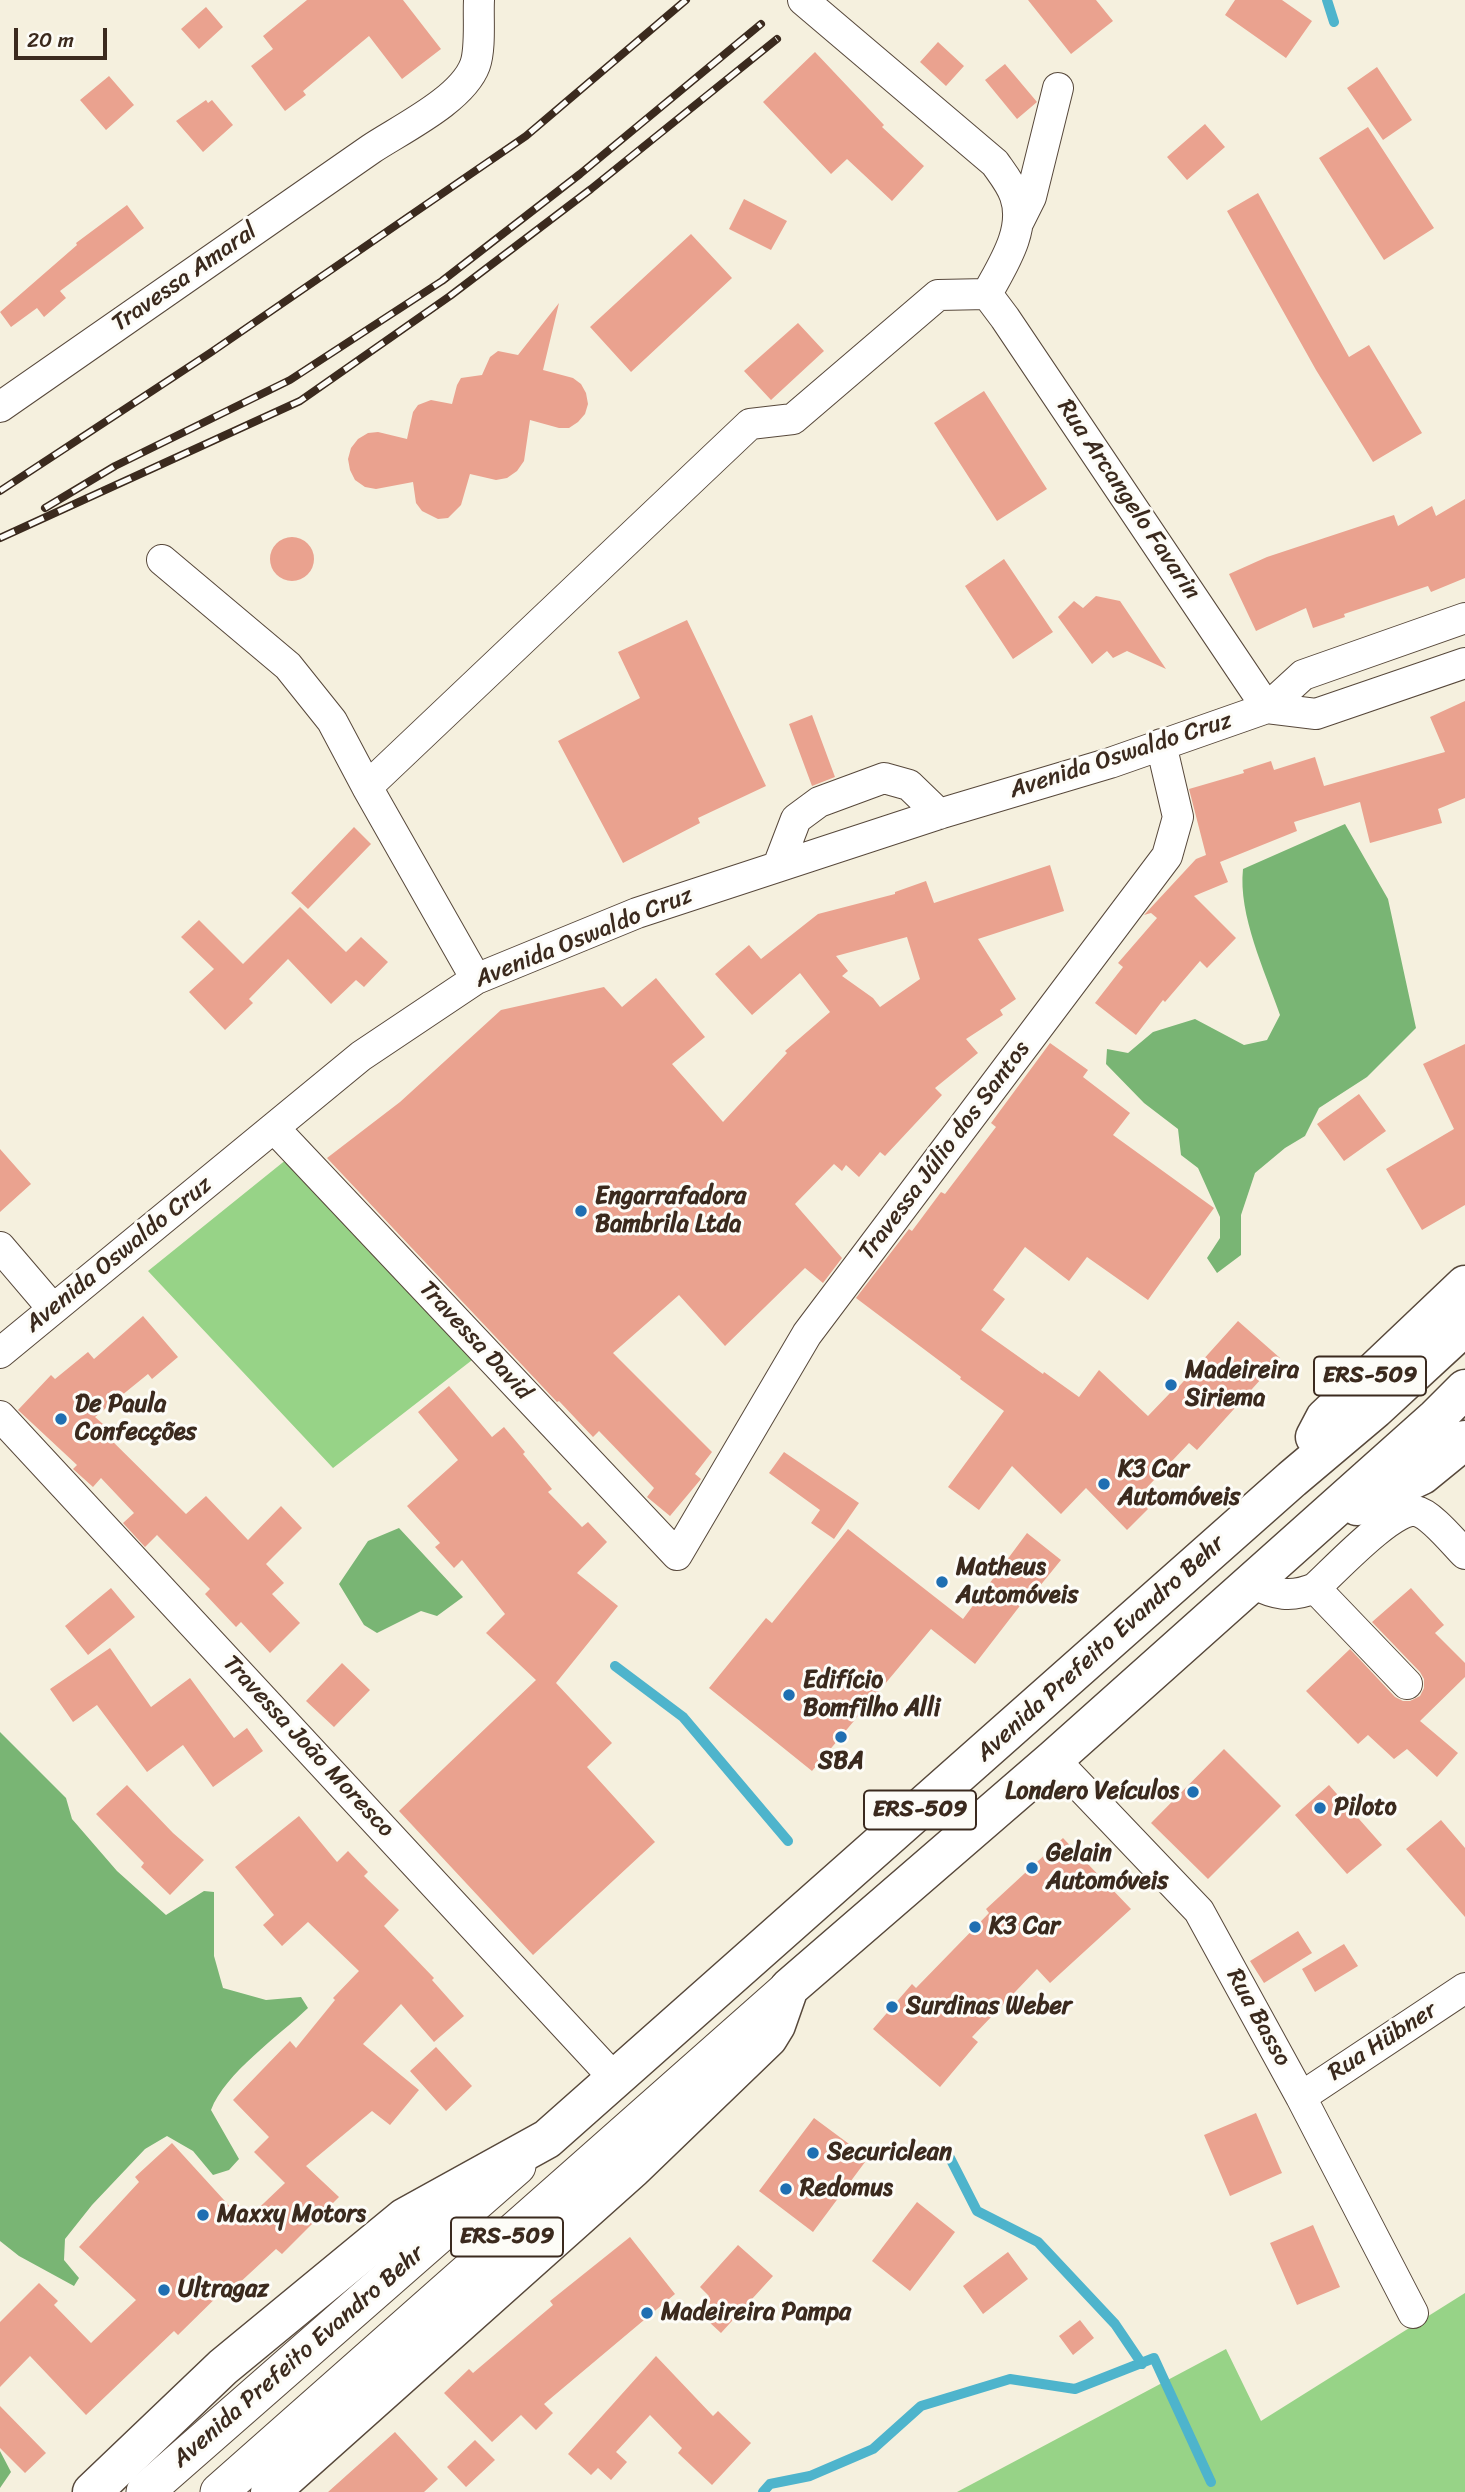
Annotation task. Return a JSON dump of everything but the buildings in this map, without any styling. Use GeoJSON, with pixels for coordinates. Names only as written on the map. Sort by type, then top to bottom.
{"type":"FeatureCollection","features":[{"type":"Feature","properties":{"kind":"highway","name":"ERS-509"},"geometry":{"type":"LineString","coordinates":[[1292,1479],[1325,1418],[1465,1285]]}},
{"type":"Feature","properties":{"kind":"highway","name":"Avenida Prefeito Evandro Behr"},"geometry":{"type":"LineString","coordinates":[[92,2492],[223,2367],[404,2218],[547,2139],[1292,1479],[1375,1409],[1465,1326]]}},
{"type":"Feature","properties":{"kind":"highway","name":"Avenida Prefeito Evandro Behr"},"geometry":{"type":"LineString","coordinates":[[270,2492],[612,2188],[759,2047],[776,2025],[789,1988],[1054,1759],[1465,1389]]}},
{"type":"Feature","properties":{"kind":"highway","name":"ERS-509"},"geometry":{"type":"LineString","coordinates":[[1317,1525],[1422,1475],[1465,1440]]}},
{"type":"Feature","properties":{"kind":"main road","name":"Avenida Prefeito Evandro Behr"},"geometry":{"type":"LineString","coordinates":[[219,2492],[789,1988]]}},
{"type":"Feature","properties":{"kind":"main road","name":"Avenida Prefeito Evandro Behr"},"geometry":{"type":"LineString","coordinates":[[145,2492],[547,2139]]}},
{"type":"Feature","properties":{"kind":"street","name":"Travessa Amaral"},"geometry":{"type":"LineString","coordinates":[[0,407],[371,149],[433,109],[461,87],[475,64],[479,0]]}},
{"type":"Feature","properties":{"kind":"street"},"geometry":{"type":"LineString","coordinates":[[367,787],[750,424],[793,419],[938,295],[986,294],[1011,248],[1016,226],[1016,199],[1008,181],[995,163],[803,0]]}},
{"type":"Feature","properties":{"kind":"street"},"geometry":{"type":"LineString","coordinates":[[1016,226],[1031,197],[1058,88]]}},
{"type":"Feature","properties":{"kind":"street","name":"Rua Arcangelo Favarin"},"geometry":{"type":"LineString","coordinates":[[986,294],[1005,318],[1267,708]]}},
{"type":"Feature","properties":{"kind":"street"},"geometry":{"type":"LineString","coordinates":[[162,560],[288,666],[332,721],[477,979]]}},
{"type":"Feature","properties":{"kind":"street","name":"Avenida Oswaldo Cruz"},"geometry":{"type":"LineString","coordinates":[[0,1353],[361,1056],[477,979],[637,913],[939,814],[1110,763],[1267,708],[1303,675],[1465,618]]}},
{"type":"Feature","properties":{"kind":"street","name":"Avenida Oswaldo Cruz"},"geometry":{"type":"LineString","coordinates":[[1267,708],[1316,714],[1465,663]]}},
{"type":"Feature","properties":{"kind":"street","name":"Travessa Júlio dos Santos"},"geometry":{"type":"LineString","coordinates":[[677,1555],[807,1334],[1167,856],[1178,817],[1161,744]]}},
{"type":"Feature","properties":{"kind":"street"},"geometry":{"type":"LineString","coordinates":[[778,866],[796,819],[819,802],[884,778],[909,785],[939,814]]}},
{"type":"Feature","properties":{"kind":"street","name":"Travessa David"},"geometry":{"type":"LineString","coordinates":[[274,1128],[677,1555]]}},
{"type":"Feature","properties":{"kind":"street"},"geometry":{"type":"LineString","coordinates":[[0,1247],[53,1309]]}},
{"type":"Feature","properties":{"kind":"street","name":"Travessa João Moresco"},"geometry":{"type":"LineString","coordinates":[[0,1416],[615,2079]]}},
{"type":"Feature","properties":{"kind":"street"},"geometry":{"type":"LineString","coordinates":[[1252,1583],[1269,1592],[1285,1596],[1301,1594],[1315,1588],[1388,1521],[1402,1512],[1416,1511],[1427,1517],[1465,1554]]}},
{"type":"Feature","properties":{"kind":"street"},"geometry":{"type":"LineString","coordinates":[[1315,1588],[1407,1684]]}},
{"type":"Feature","properties":{"kind":"street","name":"Rua Basso"},"geometry":{"type":"LineString","coordinates":[[1054,1759],[1199,1911],[1301,2097],[1413,2313]]}},
{"type":"Feature","properties":{"kind":"street","name":"Rua Hübner"},"geometry":{"type":"LineString","coordinates":[[1301,2097],[1465,1988]]}},
{"type":"Feature","properties":{"kind":"green space"},"geometry":{"type":"Polygon","coordinates":[[[1345,824],[1388,899],[1416,1028],[1367,1077],[1319,1108],[1305,1136],[1285,1148],[1255,1173],[1241,1215],[1241,1255],[1217,1273],[1207,1258],[1220,1238],[1220,1217],[1198,1168],[1181,1155],[1178,1129],[1144,1103],[1106,1064],[1107,1049],[1128,1053],[1153,1032],[1195,1019],[1244,1045],[1267,1040],[1280,1015],[1249,924],[1243,869],[1345,824]]]}},
{"type":"Feature","properties":{"kind":"green space"},"geometry":{"type":"Polygon","coordinates":[[[287,1159],[476,1357],[333,1468],[148,1271],[287,1159]]]}},
{"type":"Feature","properties":{"kind":"green space"},"geometry":{"type":"Polygon","coordinates":[[[399,1528],[463,1597],[437,1616],[421,1611],[377,1633],[364,1625],[339,1584],[368,1541],[399,1528]]]}},
{"type":"Feature","properties":{"kind":"green space"},"geometry":{"type":"Polygon","coordinates":[[[0,1732],[66,1798],[72,1819],[117,1871],[166,1915],[204,1891],[214,1892],[214,1956],[223,1988],[266,2000],[301,1997],[308,2008],[240,2069],[218,2096],[211,2110],[239,2159],[229,2170],[213,2175],[193,2151],[167,2136],[145,2149],[92,2205],[65,2239],[64,2260],[79,2278],[74,2286],[19,2256],[0,2241],[0,1732]]]}},
{"type":"Feature","properties":{"kind":"green space"},"geometry":{"type":"Polygon","coordinates":[[[1465,2293],[1465,2492],[957,2492],[1226,2349],[1261,2421],[1465,2293]]]}},
{"type":"Feature","properties":{"kind":"green space"},"geometry":{"type":"Polygon","coordinates":[[[0,2451],[11,2472],[0,2488],[0,2451]]]}},
{"type":"Feature","properties":{"kind":"waterway"},"geometry":{"type":"LineString","coordinates":[[1327,0],[1334,22]]}},
{"type":"Feature","properties":{"kind":"waterway"},"geometry":{"type":"LineString","coordinates":[[615,1666],[683,1717],[788,1841]]}},
{"type":"Feature","properties":{"kind":"waterway"},"geometry":{"type":"LineString","coordinates":[[950,2158],[977,2211],[1038,2242],[1115,2324],[1142,2364]]}},
{"type":"Feature","properties":{"kind":"waterway"},"geometry":{"type":"LineString","coordinates":[[763,2492],[770,2484],[810,2476],[873,2449],[921,2406],[1010,2379],[1075,2389],[1154,2358],[1211,2482]]}},
{"type":"Feature","properties":{"kind":"railway"},"geometry":{"type":"LineString","coordinates":[[0,491],[210,353],[526,136],[686,0]]}},
{"type":"Feature","properties":{"kind":"railway"},"geometry":{"type":"LineString","coordinates":[[45,508],[115,466],[290,380],[442,281],[580,174],[761,24]]}},
{"type":"Feature","properties":{"kind":"railway"},"geometry":{"type":"LineString","coordinates":[[0,538],[300,401],[450,296],[591,189],[777,39]]}},
{"type":"Feature","properties":{"kind":"place","name":"Engarrafadora Bambrila Ltda"},"geometry":{"type":"Point","coordinates":[581,1211]}},
{"type":"Feature","properties":{"kind":"place","name":"Madeireira Siriema"},"geometry":{"type":"Point","coordinates":[1171,1385]}},
{"type":"Feature","properties":{"kind":"place","name":"De Paula Confecções"},"geometry":{"type":"Point","coordinates":[61,1419]}},
{"type":"Feature","properties":{"kind":"place","name":"K3 Car Automóveis"},"geometry":{"type":"Point","coordinates":[1104,1484]}},
{"type":"Feature","properties":{"kind":"place","name":"Matheus Automóveis"},"geometry":{"type":"Point","coordinates":[942,1582]}},
{"type":"Feature","properties":{"kind":"place","name":"Edifício Bomfilho Alli"},"geometry":{"type":"Point","coordinates":[789,1695]}},
{"type":"Feature","properties":{"kind":"place","name":"SBA"},"geometry":{"type":"Point","coordinates":[841,1737]}},
{"type":"Feature","properties":{"kind":"place","name":"Londero Veículos"},"geometry":{"type":"Point","coordinates":[1193,1792]}},
{"type":"Feature","properties":{"kind":"place","name":"Piloto"},"geometry":{"type":"Point","coordinates":[1320,1808]}},
{"type":"Feature","properties":{"kind":"place","name":"Gelain Automóveis"},"geometry":{"type":"Point","coordinates":[1032,1868]}},
{"type":"Feature","properties":{"kind":"place","name":"K3 Car"},"geometry":{"type":"Point","coordinates":[975,1927]}},
{"type":"Feature","properties":{"kind":"place","name":"Surdinas Weber"},"geometry":{"type":"Point","coordinates":[892,2007]}},
{"type":"Feature","properties":{"kind":"place","name":"Securiclean"},"geometry":{"type":"Point","coordinates":[813,2153]}},
{"type":"Feature","properties":{"kind":"place","name":"Redomus"},"geometry":{"type":"Point","coordinates":[786,2189]}},
{"type":"Feature","properties":{"kind":"place","name":"Maxxy Motors"},"geometry":{"type":"Point","coordinates":[203,2215]}},
{"type":"Feature","properties":{"kind":"place","name":"Ultragaz"},"geometry":{"type":"Point","coordinates":[164,2290]}},
{"type":"Feature","properties":{"kind":"place","name":"Madeireira Pampa"},"geometry":{"type":"Point","coordinates":[647,2313]}}]}
